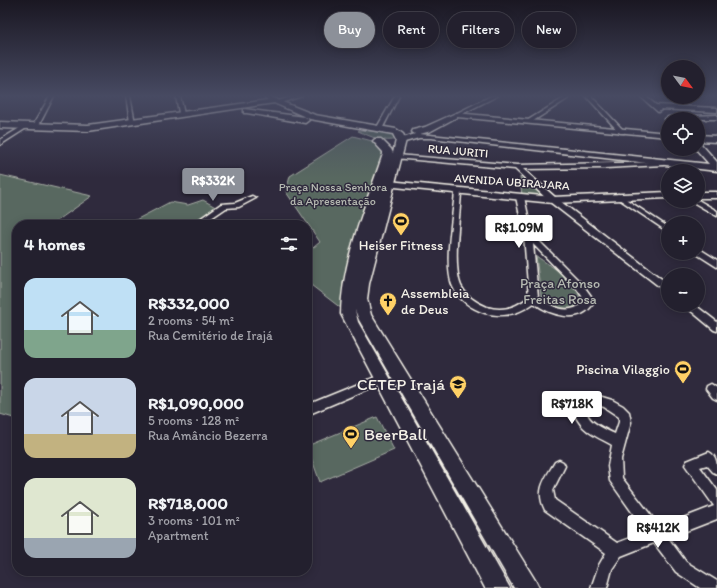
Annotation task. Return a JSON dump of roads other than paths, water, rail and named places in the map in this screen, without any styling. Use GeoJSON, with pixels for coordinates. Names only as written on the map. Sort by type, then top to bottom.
{"type":"FeatureCollection","features":[{"type":"Feature","properties":{"kind":"main road"},"geometry":{"type":"LineString","coordinates":[[0,125],[88,128],[122,123]]}},
{"type":"Feature","properties":{"kind":"main road"},"geometry":{"type":"LineString","coordinates":[[327,123],[340,128],[379,135],[388,150],[384,184],[362,284],[360,299],[364,316],[528,588]]}},
{"type":"Feature","properties":{"kind":"main road"},"geometry":{"type":"LineString","coordinates":[[337,123],[379,135],[387,142],[399,136]]}},
{"type":"Feature","properties":{"kind":"main road"},"geometry":{"type":"LineString","coordinates":[[399,136],[397,157],[363,231],[348,299],[348,314],[351,322],[498,588]]}},
{"type":"Feature","properties":{"kind":"street"},"geometry":{"type":"LineString","coordinates":[[35,127],[37,123]]}},
{"type":"Feature","properties":{"kind":"street"},"geometry":{"type":"LineString","coordinates":[[379,135],[384,123]]}},
{"type":"Feature","properties":{"kind":"street"},"geometry":{"type":"LineString","coordinates":[[429,132],[443,123]]}},
{"type":"Feature","properties":{"kind":"street"},"geometry":{"type":"LineString","coordinates":[[542,123],[661,135]]}},
{"type":"Feature","properties":{"kind":"street"},"geometry":{"type":"LineString","coordinates":[[614,123],[622,132]]}},
{"type":"Feature","properties":{"kind":"street"},"geometry":{"type":"LineString","coordinates":[[0,143],[25,126]]}},
{"type":"Feature","properties":{"kind":"street"},"geometry":{"type":"LineString","coordinates":[[399,136],[429,132],[717,168]]}},
{"type":"Feature","properties":{"kind":"street"},"geometry":{"type":"LineString","coordinates":[[705,138],[717,139]]}},
{"type":"Feature","properties":{"kind":"street"},"geometry":{"type":"LineString","coordinates":[[596,153],[604,160],[605,166]]}},
{"type":"Feature","properties":{"kind":"street"},"geometry":{"type":"LineString","coordinates":[[705,154],[717,168]]}},
{"type":"Feature","properties":{"kind":"street","name":"RUA JURITI"},"geometry":{"type":"LineString","coordinates":[[397,157],[517,167],[605,166],[669,162]]}},
{"type":"Feature","properties":{"kind":"street"},"geometry":{"type":"LineString","coordinates":[[517,167],[553,200],[661,284]]}},
{"type":"Feature","properties":{"kind":"street","name":"AVENIDA UBIRAJARA"},"geometry":{"type":"LineString","coordinates":[[384,184],[553,200],[661,195]]}},
{"type":"Feature","properties":{"kind":"street"},"geometry":{"type":"LineString","coordinates":[[458,192],[454,263],[456,285],[463,295],[481,308],[491,312],[506,313],[518,310],[534,298]]}},
{"type":"Feature","properties":{"kind":"street"},"geometry":{"type":"LineString","coordinates":[[705,195],[717,195]]}},
{"type":"Feature","properties":{"kind":"street"},"geometry":{"type":"LineString","coordinates":[[618,196],[661,225]]}},
{"type":"Feature","properties":{"kind":"street"},"geometry":{"type":"LineString","coordinates":[[520,197],[528,235],[534,298],[543,305],[560,312],[573,314],[582,310],[588,304],[586,296],[580,287],[528,235]]}},
{"type":"Feature","properties":{"kind":"street"},"geometry":{"type":"LineString","coordinates":[[203,220],[226,206],[236,205],[252,198]]}},
{"type":"Feature","properties":{"kind":"street"},"geometry":{"type":"LineString","coordinates":[[705,207],[717,214]]}},
{"type":"Feature","properties":{"kind":"street"},"geometry":{"type":"LineString","coordinates":[[705,255],[717,264]]}},
{"type":"Feature","properties":{"kind":"street"},"geometry":{"type":"LineString","coordinates":[[698,312],[717,327]]}},
{"type":"Feature","properties":{"kind":"street"},"geometry":{"type":"LineString","coordinates":[[312,408],[383,378]]}},
{"type":"Feature","properties":{"kind":"street"},"geometry":{"type":"LineString","coordinates":[[619,443],[613,462],[613,471],[616,481],[681,567],[714,588]]}},
{"type":"Feature","properties":{"kind":"street"},"geometry":{"type":"LineString","coordinates":[[717,468],[713,457],[691,465],[717,501]]}},
{"type":"Feature","properties":{"kind":"street"},"geometry":{"type":"LineString","coordinates":[[560,466],[545,493],[545,499],[550,505],[616,551]]}},
{"type":"Feature","properties":{"kind":"street"},"geometry":{"type":"LineString","coordinates":[[599,588],[606,565],[616,551],[717,512]]}},
{"type":"Feature","properties":{"kind":"place","name":"Heiser Fitness"},"geometry":{"type":"Point","coordinates":[401,236]}},
{"type":"Feature","properties":{"kind":"place","name":"Assembleia de Deus"},"geometry":{"type":"Point","coordinates":[388,316]}},
{"type":"Feature","properties":{"kind":"place","name":"Piscina Vilaggio"},"geometry":{"type":"Point","coordinates":[683,384]}},
{"type":"Feature","properties":{"kind":"place","name":"CETEP Irajá"},"geometry":{"type":"Point","coordinates":[458,399]}},
{"type":"Feature","properties":{"kind":"place","name":"BeerBall"},"geometry":{"type":"Point","coordinates":[351,449]}},
{"type":"Feature","properties":{"kind":"park label","name":"Praça Nossa Senhora da Apresentação"},"geometry":{"type":"Point","coordinates":[333,194]}},
{"type":"Feature","properties":{"kind":"park label","name":"Praça Afonso Freitas Rosa"},"geometry":{"type":"Point","coordinates":[560,292]}}]}
